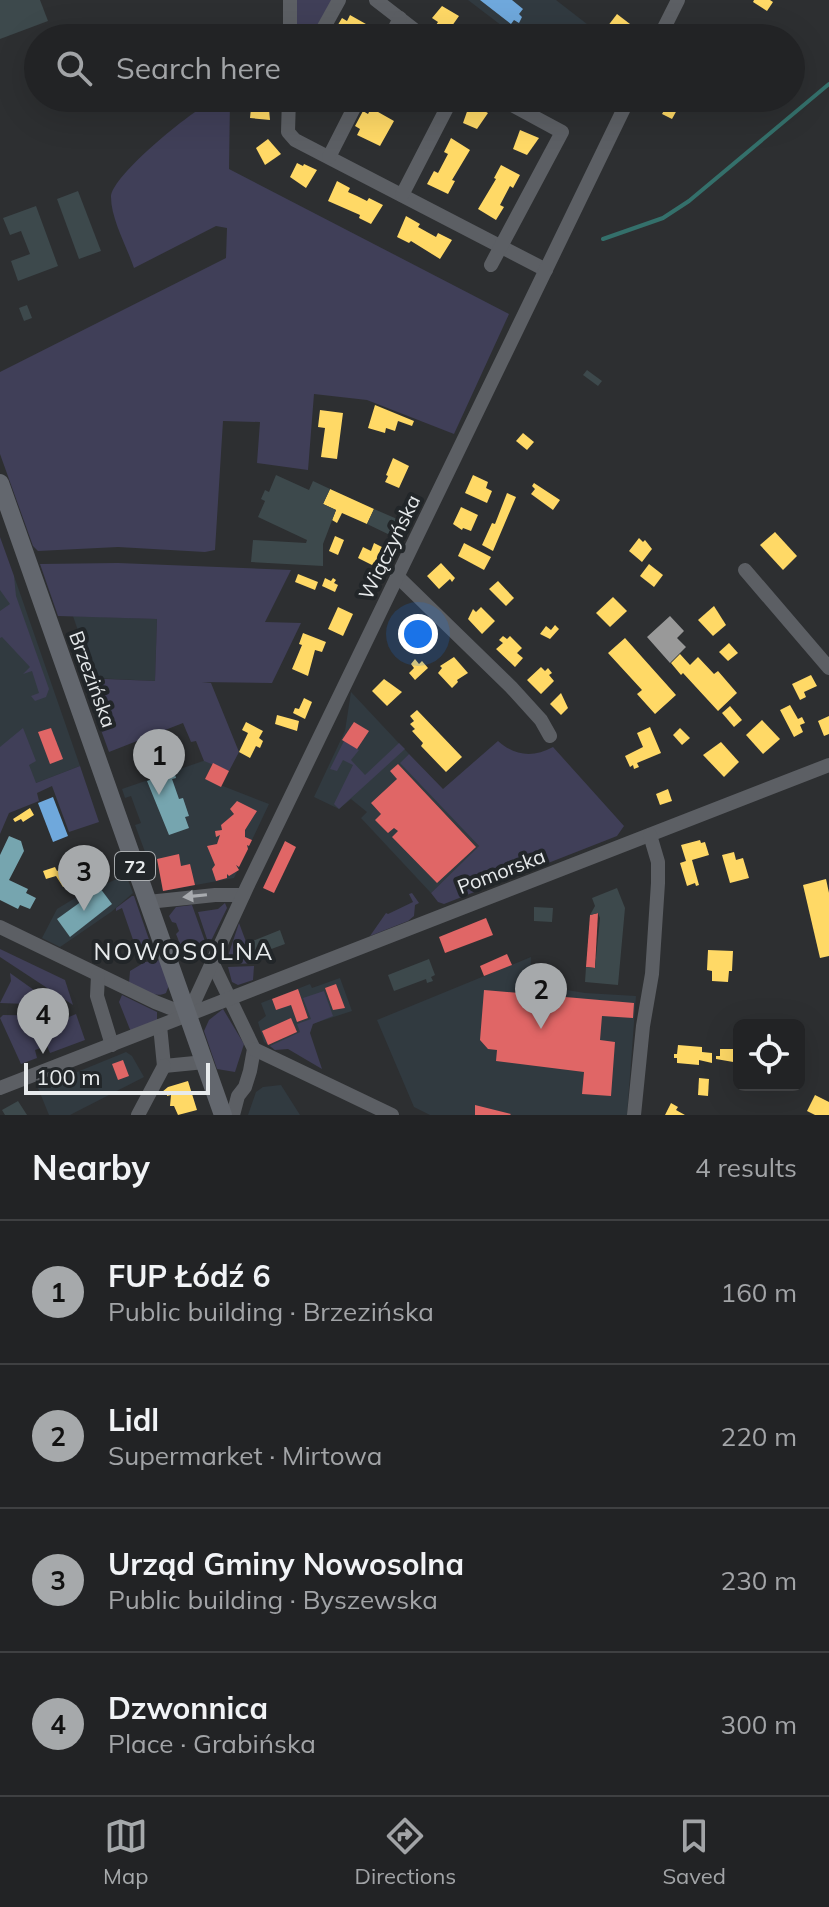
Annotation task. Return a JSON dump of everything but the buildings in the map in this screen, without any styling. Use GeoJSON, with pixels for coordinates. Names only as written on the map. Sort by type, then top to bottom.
{"type":"FeatureCollection","features":[{"type":"Feature","properties":{"kind":"main road","name":"Brzezińska"},"geometry":{"type":"LineString","coordinates":[[0,483],[223,1115]]}},
{"type":"Feature","properties":{"kind":"street"},"geometry":{"type":"LineString","coordinates":[[290,0],[290,24]]}},
{"type":"Feature","properties":{"kind":"street"},"geometry":{"type":"LineString","coordinates":[[326,24],[339,0]]}},
{"type":"Feature","properties":{"kind":"street"},"geometry":{"type":"LineString","coordinates":[[376,0],[408,24]]}},
{"type":"Feature","properties":{"kind":"street"},"geometry":{"type":"LineString","coordinates":[[666,24],[678,0]]}},
{"type":"Feature","properties":{"kind":"street"},"geometry":{"type":"LineString","coordinates":[[397,24],[400,18]]}},
{"type":"Feature","properties":{"kind":"street"},"geometry":{"type":"LineString","coordinates":[[289,112],[288,132],[295,140],[546,270]]}},
{"type":"Feature","properties":{"kind":"street"},"geometry":{"type":"LineString","coordinates":[[329,157],[352,112]]}},
{"type":"Feature","properties":{"kind":"street"},"geometry":{"type":"LineString","coordinates":[[402,195],[445,112]]}},
{"type":"Feature","properties":{"kind":"street"},"geometry":{"type":"LineString","coordinates":[[491,265],[562,132],[525,112]]}},
{"type":"Feature","properties":{"kind":"street","name":"Wiączyńska"},"geometry":{"type":"LineString","coordinates":[[188,1015],[243,895],[622,112]]}},
{"type":"Feature","properties":{"kind":"street"},"geometry":{"type":"LineString","coordinates":[[745,570],[829,668]]}},
{"type":"Feature","properties":{"kind":"street"},"geometry":{"type":"LineString","coordinates":[[397,576],[511,687],[541,720],[550,736]]}},
{"type":"Feature","properties":{"kind":"street","name":"Pomorska"},"geometry":{"type":"LineString","coordinates":[[0,1088],[829,765]]}},
{"type":"Feature","properties":{"kind":"street"},"geometry":{"type":"LineString","coordinates":[[634,1115],[652,974],[658,874],[658,862],[650,835]]}},
{"type":"Feature","properties":{"kind":"street"},"geometry":{"type":"LineString","coordinates":[[148,902],[221,894],[243,895]]}},
{"type":"Feature","properties":{"kind":"street"},"geometry":{"type":"LineString","coordinates":[[0,927],[188,1015]]}},
{"type":"Feature","properties":{"kind":"street"},"geometry":{"type":"LineString","coordinates":[[212,962],[254,1049],[392,1115]]}},
{"type":"Feature","properties":{"kind":"street"},"geometry":{"type":"LineString","coordinates":[[98,975],[97,996],[112,1045]]}},
{"type":"Feature","properties":{"kind":"street"},"geometry":{"type":"LineString","coordinates":[[138,1115],[164,1066],[160,1026]]}},
{"type":"Feature","properties":{"kind":"street"},"geometry":{"type":"LineString","coordinates":[[233,1115],[242,1063],[254,1049]]}},
{"type":"Feature","properties":{"kind":"street"},"geometry":{"type":"LineString","coordinates":[[164,1066],[205,1062]]}},
{"type":"Feature","properties":{"kind":"shaded area"},"geometry":{"type":"Polygon","coordinates":[[[295,0],[333,0],[320,24],[294,24],[295,0]]]}},
{"type":"Feature","properties":{"kind":"shaded area"},"geometry":{"type":"Polygon","coordinates":[[[468,0],[556,0],[587,24],[500,24],[468,0]]]}},
{"type":"Feature","properties":{"kind":"shaded area"},"geometry":{"type":"Polygon","coordinates":[[[230,112],[229,169],[509,314],[454,434],[367,400],[314,394],[308,470],[257,463],[260,422],[223,421],[215,550],[118,547],[38,551],[33,546],[0,454],[0,372],[226,258],[227,228],[216,226],[134,268],[112,206],[115,187],[125,174],[157,142],[194,113],[230,112]]]}},
{"type":"Feature","properties":{"kind":"shaded area"},"geometry":{"type":"Polygon","coordinates":[[[0,537],[14,576],[16,596],[49,689],[46,697],[35,701],[31,696],[39,693],[32,671],[23,674],[30,667],[0,638],[0,611],[10,604],[0,590],[0,537]]]}},
{"type":"Feature","properties":{"kind":"shaded area"},"geometry":{"type":"Polygon","coordinates":[[[118,563],[291,570],[265,622],[301,623],[272,683],[202,682],[211,683],[239,752],[229,771],[204,761],[196,741],[191,742],[183,723],[109,752],[82,678],[155,681],[157,619],[58,616],[40,564],[118,563]]]}},
{"type":"Feature","properties":{"kind":"shaded area"},"geometry":{"type":"Polygon","coordinates":[[[14,576],[80,766],[36,783],[0,821],[0,584],[14,576]]]}},
{"type":"Feature","properties":{"kind":"shaded area"},"geometry":{"type":"Polygon","coordinates":[[[73,616],[157,619],[155,681],[94,678],[73,616]]]}},
{"type":"Feature","properties":{"kind":"shaded area"},"geometry":{"type":"Polygon","coordinates":[[[351,692],[409,754],[401,763],[479,846],[431,893],[361,818],[367,812],[351,799],[339,809],[314,797],[345,731],[351,692]]]}},
{"type":"Feature","properties":{"kind":"shaded area"},"geometry":{"type":"Polygon","coordinates":[[[23,728],[36,761],[29,765],[36,783],[80,766],[99,822],[69,832],[52,786],[37,793],[39,801],[9,813],[0,834],[0,747],[23,728]]]}},
{"type":"Feature","properties":{"kind":"shaded area"},"geometry":{"type":"Polygon","coordinates":[[[344,741],[359,750],[351,760],[365,775],[399,743],[405,749],[339,809],[334,804],[353,765],[343,760],[337,771],[330,769],[344,741]]]}},
{"type":"Feature","properties":{"kind":"shaded area"},"geometry":{"type":"Polygon","coordinates":[[[498,741],[524,754],[553,747],[624,826],[617,836],[444,904],[438,902],[431,893],[479,846],[400,763],[409,754],[443,789],[498,741]]]}},
{"type":"Feature","properties":{"kind":"shaded area"},"geometry":{"type":"Polygon","coordinates":[[[206,760],[213,763],[205,779],[269,804],[234,878],[163,891],[157,859],[148,860],[135,825],[141,823],[131,796],[125,798],[122,789],[206,760]]]}},
{"type":"Feature","properties":{"kind":"shaded area"},"geometry":{"type":"Polygon","coordinates":[[[126,875],[133,893],[111,912],[60,947],[42,938],[57,909],[126,875]]]}},
{"type":"Feature","properties":{"kind":"shaded area"},"geometry":{"type":"Polygon","coordinates":[[[412,893],[419,903],[415,905],[414,916],[370,936],[386,913],[413,902],[409,894],[412,893]]]}},
{"type":"Feature","properties":{"kind":"shaded area"},"geometry":{"type":"Polygon","coordinates":[[[132,896],[154,954],[139,957],[122,908],[116,911],[132,896]]]}},
{"type":"Feature","properties":{"kind":"shaded area"},"geometry":{"type":"Polygon","coordinates":[[[225,903],[227,908],[209,945],[198,912],[218,909],[225,903]]]}},
{"type":"Feature","properties":{"kind":"shaded area"},"geometry":{"type":"Polygon","coordinates":[[[192,905],[206,948],[182,949],[176,934],[179,931],[176,923],[169,916],[176,907],[192,905]]]}},
{"type":"Feature","properties":{"kind":"shaded area"},"geometry":{"type":"Polygon","coordinates":[[[239,923],[254,963],[238,964],[228,956],[239,923]]]}},
{"type":"Feature","properties":{"kind":"shaded area"},"geometry":{"type":"Polygon","coordinates":[[[0,949],[65,980],[73,1005],[0,957],[0,949]]]}},
{"type":"Feature","properties":{"kind":"shaded area"},"geometry":{"type":"Polygon","coordinates":[[[531,957],[530,984],[585,993],[636,996],[627,1115],[430,1115],[414,1107],[377,1020],[531,957]]]}},
{"type":"Feature","properties":{"kind":"shaded area"},"geometry":{"type":"Polygon","coordinates":[[[160,960],[169,985],[166,993],[152,994],[129,983],[130,971],[145,962],[160,960]]]}},
{"type":"Feature","properties":{"kind":"shaded area"},"geometry":{"type":"Polygon","coordinates":[[[254,966],[253,980],[238,985],[232,982],[228,967],[254,966]]]}},
{"type":"Feature","properties":{"kind":"shaded area"},"geometry":{"type":"Polygon","coordinates":[[[10,973],[55,1005],[0,1003],[11,981],[10,973]]]}},
{"type":"Feature","properties":{"kind":"shaded area"},"geometry":{"type":"Polygon","coordinates":[[[340,978],[352,1011],[312,1024],[275,1050],[264,1042],[258,1022],[266,1016],[261,1003],[310,984],[312,988],[340,978]]]}},
{"type":"Feature","properties":{"kind":"shaded area"},"geometry":{"type":"Polygon","coordinates":[[[324,991],[333,1016],[313,1024],[310,1033],[322,1069],[288,1049],[275,1050],[270,1046],[300,1032],[297,1024],[311,1019],[303,998],[324,991]]]}},
{"type":"Feature","properties":{"kind":"shaded area"},"geometry":{"type":"Polygon","coordinates":[[[122,995],[157,1012],[157,1021],[131,1032],[119,1002],[122,995]]]}},
{"type":"Feature","properties":{"kind":"shaded area"},"geometry":{"type":"Polygon","coordinates":[[[223,1009],[244,1044],[235,1072],[217,1069],[204,1031],[209,1020],[223,1009]]]}},
{"type":"Feature","properties":{"kind":"shaded area"},"geometry":{"type":"Polygon","coordinates":[[[76,1014],[85,1040],[50,1053],[47,1046],[35,1050],[37,1058],[21,1064],[0,1018],[3,1015],[62,1016],[50,1029],[55,1035],[66,1026],[69,1017],[76,1014]]]}},
{"type":"Feature","properties":{"kind":"shaded area"},"geometry":{"type":"Polygon","coordinates":[[[126,1052],[132,1056],[144,1077],[70,1115],[49,1115],[38,1088],[126,1052]]]}},
{"type":"Feature","properties":{"kind":"shaded area"},"geometry":{"type":"Polygon","coordinates":[[[281,1085],[300,1115],[248,1115],[256,1092],[263,1087],[281,1085]]]}},
{"type":"Feature","properties":{"kind":"waterway"},"geometry":{"type":"LineString","coordinates":[[805,104],[829,84]]}},
{"type":"Feature","properties":{"kind":"waterway"},"geometry":{"type":"LineString","coordinates":[[603,239],[663,218],[689,201],[795,112]]}},
{"type":"Feature","properties":{"kind":"place","name":"FUP Łódź 6"},"geometry":{"type":"Point","coordinates":[159,795]}},
{"type":"Feature","properties":{"kind":"place","name":"Urząd Gminy Nowosolna"},"geometry":{"type":"Point","coordinates":[84,911]}},
{"type":"Feature","properties":{"kind":"place","name":"Lidl"},"geometry":{"type":"Point","coordinates":[541,1029]}},
{"type":"Feature","properties":{"kind":"place","name":"Dzwonnica"},"geometry":{"type":"Point","coordinates":[43,1054]}},
{"type":"Feature","properties":{"kind":"district","name":"NOWOSOLNA"},"geometry":{"type":"Point","coordinates":[184,951]}}]}
